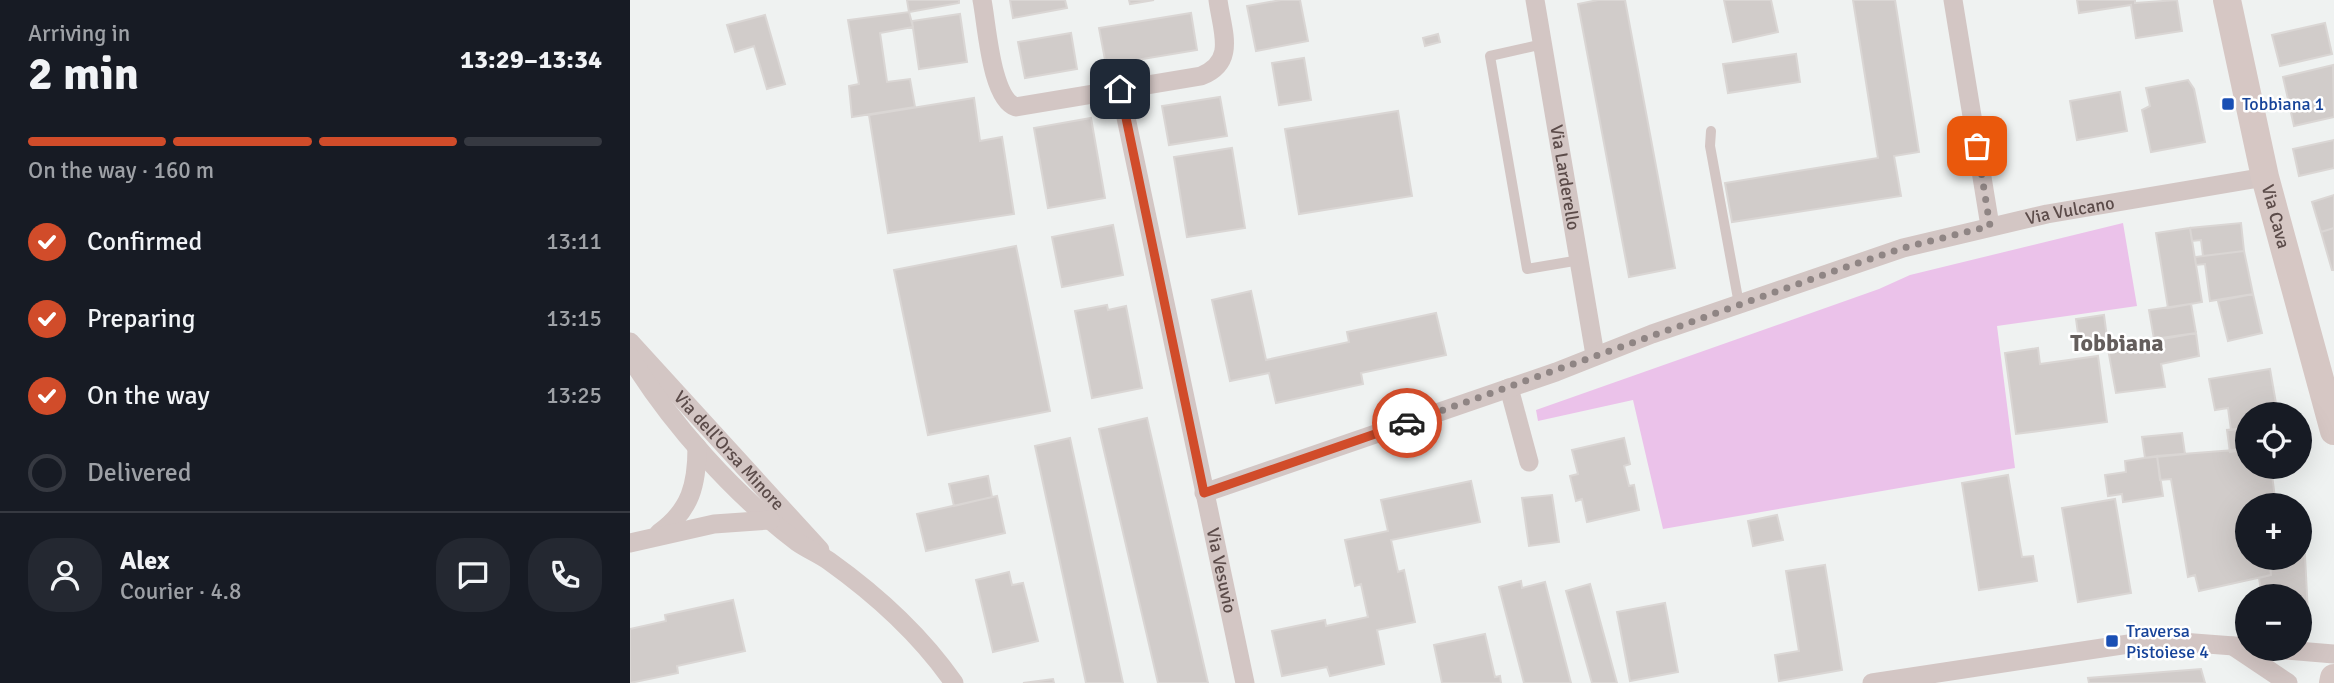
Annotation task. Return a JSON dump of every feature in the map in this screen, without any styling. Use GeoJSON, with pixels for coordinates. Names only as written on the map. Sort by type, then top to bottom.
{"type":"FeatureCollection","features":[{"type":"Feature","properties":{"kind":"street"},"geometry":{"type":"LineString","coordinates":[[982,0],[996,82],[1007,104],[1030,107],[1201,76],[1215,70],[1222,62],[1225,49],[1218,0]]}},
{"type":"Feature","properties":{"kind":"street","name":"Via Larderello"},"geometry":{"type":"LineString","coordinates":[[1535,0],[1595,355]]}},
{"type":"Feature","properties":{"kind":"street"},"geometry":{"type":"LineString","coordinates":[[1953,0],[1990,226]]}},
{"type":"Feature","properties":{"kind":"street","name":"Via Cava"},"geometry":{"type":"LineString","coordinates":[[2227,0],[2265,177],[2334,431]]}},
{"type":"Feature","properties":{"kind":"street","name":"Via Vesuvio"},"geometry":{"type":"LineString","coordinates":[[1120,89],[1245,683]]}},
{"type":"Feature","properties":{"kind":"street","name":"Via Vulcano"},"geometry":{"type":"LineString","coordinates":[[1204,493],[1903,248],[1990,226],[2265,177]]}},
{"type":"Feature","properties":{"kind":"street","name":"Via dell'Orsa Minore"},"geometry":{"type":"LineString","coordinates":[[630,342],[686,406],[808,534],[827,559]]}},
{"type":"Feature","properties":{"kind":"street","name":"Via dell'Orsa Minore"},"geometry":{"type":"LineString","coordinates":[[630,357],[697,447],[770,520],[799,544],[827,559],[912,630],[954,683]]}},
{"type":"Feature","properties":{"kind":"street"},"geometry":{"type":"LineString","coordinates":[[1509,388],[1529,462]]}},
{"type":"Feature","properties":{"kind":"street"},"geometry":{"type":"LineString","coordinates":[[653,537],[675,520],[690,500],[697,472],[697,447]]}},
{"type":"Feature","properties":{"kind":"street"},"geometry":{"type":"LineString","coordinates":[[630,543],[714,524],[770,520]]}},
{"type":"Feature","properties":{"kind":"street"},"geometry":{"type":"LineString","coordinates":[[1872,683],[2155,640],[2235,646]]}},
{"type":"Feature","properties":{"kind":"street"},"geometry":{"type":"LineString","coordinates":[[2312,652],[2334,654]]}},
{"type":"Feature","properties":{"kind":"street"},"geometry":{"type":"LineString","coordinates":[[2259,661],[2288,683]]}},
{"type":"Feature","properties":{"kind":"lane"},"geometry":{"type":"LineString","coordinates":[[1544,44],[1490,56],[1527,269],[1580,260]]}},
{"type":"Feature","properties":{"kind":"lane"},"geometry":{"type":"LineString","coordinates":[[1711,131],[1710,146],[1739,304]]}},
{"type":"Feature","properties":{"kind":"shaded area"},"geometry":{"type":"Polygon","coordinates":[[[2123,223],[2137,306],[1997,326],[2015,468],[1663,529],[1633,400],[1538,421],[1536,410],[1879,289],[1910,275],[2123,223]]]}},
{"type":"Feature","properties":{"kind":"building"},"geometry":{"type":"Polygon","coordinates":[[[907,0],[959,0],[959,3],[909,12],[907,0]]]}},
{"type":"Feature","properties":{"kind":"building"},"geometry":{"type":"Polygon","coordinates":[[[1010,0],[1065,0],[1067,8],[1013,18],[1010,0]]]}},
{"type":"Feature","properties":{"kind":"building"},"geometry":{"type":"Polygon","coordinates":[[[1129,0],[1154,0],[1130,4],[1129,0]]]}},
{"type":"Feature","properties":{"kind":"building"},"geometry":{"type":"Polygon","coordinates":[[[1281,0],[1300,0],[1308,41],[1256,51],[1247,6],[1281,0]]]}},
{"type":"Feature","properties":{"kind":"building"},"geometry":{"type":"Polygon","coordinates":[[[1598,0],[1625,0],[1675,268],[1629,277],[1578,4],[1598,0]]]}},
{"type":"Feature","properties":{"kind":"building"},"geometry":{"type":"Polygon","coordinates":[[[1724,0],[1771,0],[1778,32],[1733,42],[1724,0]]]}},
{"type":"Feature","properties":{"kind":"building"},"geometry":{"type":"Polygon","coordinates":[[[1853,0],[1895,0],[1919,152],[1894,156],[1901,196],[1732,222],[1725,183],[1878,158],[1853,0]]]}},
{"type":"Feature","properties":{"kind":"building"},"geometry":{"type":"Polygon","coordinates":[[[2077,0],[2135,0],[2135,3],[2177,0],[2182,31],[2136,38],[2131,5],[2079,13],[2077,0]]]}},
{"type":"Feature","properties":{"kind":"building"},"geometry":{"type":"Polygon","coordinates":[[[909,12],[913,27],[880,33],[887,82],[910,79],[915,107],[852,117],[849,86],[859,84],[848,20],[909,12]]]}},
{"type":"Feature","properties":{"kind":"building"},"geometry":{"type":"Polygon","coordinates":[[[1191,13],[1197,50],[1106,65],[1099,28],[1191,13]]]}},
{"type":"Feature","properties":{"kind":"building"},"geometry":{"type":"Polygon","coordinates":[[[960,14],[967,62],[919,69],[912,21],[960,14]]]}},
{"type":"Feature","properties":{"kind":"building"},"geometry":{"type":"Polygon","coordinates":[[[765,15],[785,84],[767,89],[754,46],[735,52],[727,25],[765,15]]]}},
{"type":"Feature","properties":{"kind":"building"},"geometry":{"type":"Polygon","coordinates":[[[2325,23],[2332,54],[2280,66],[2272,35],[2325,23]]]}},
{"type":"Feature","properties":{"kind":"building"},"geometry":{"type":"Polygon","coordinates":[[[1071,33],[1077,69],[1025,78],[1018,42],[1071,33]]]}},
{"type":"Feature","properties":{"kind":"building"},"geometry":{"type":"Polygon","coordinates":[[[1438,34],[1440,42],[1425,46],[1423,38],[1438,34]]]}},
{"type":"Feature","properties":{"kind":"building"},"geometry":{"type":"Polygon","coordinates":[[[1796,54],[1800,82],[1728,93],[1723,64],[1796,54]]]}},
{"type":"Feature","properties":{"kind":"building"},"geometry":{"type":"Polygon","coordinates":[[[1304,58],[1311,100],[1279,105],[1272,63],[1304,58]]]}},
{"type":"Feature","properties":{"kind":"building"},"geometry":{"type":"Polygon","coordinates":[[[2333,65],[2334,117],[2294,126],[2283,77],[2333,65]]]}},
{"type":"Feature","properties":{"kind":"building"},"geometry":{"type":"Polygon","coordinates":[[[2188,80],[2194,89],[2205,142],[2151,152],[2142,110],[2150,106],[2146,88],[2188,80]]]}},
{"type":"Feature","properties":{"kind":"building"},"geometry":{"type":"Polygon","coordinates":[[[2120,92],[2127,131],[2077,140],[2070,101],[2120,92]]]}},
{"type":"Feature","properties":{"kind":"building"},"geometry":{"type":"Polygon","coordinates":[[[1220,97],[1227,136],[1169,145],[1162,106],[1220,97]]]}},
{"type":"Feature","properties":{"kind":"building"},"geometry":{"type":"Polygon","coordinates":[[[974,98],[980,141],[1002,137],[1014,214],[888,233],[869,115],[974,98]]]}},
{"type":"Feature","properties":{"kind":"building"},"geometry":{"type":"Polygon","coordinates":[[[1398,111],[1412,196],[1299,214],[1285,129],[1398,111]]]}},
{"type":"Feature","properties":{"kind":"building"},"geometry":{"type":"Polygon","coordinates":[[[1091,118],[1105,198],[1048,208],[1034,128],[1091,118]]]}},
{"type":"Feature","properties":{"kind":"building"},"geometry":{"type":"Polygon","coordinates":[[[2334,140],[2334,168],[2299,176],[2293,149],[2334,140]]]}},
{"type":"Feature","properties":{"kind":"building"},"geometry":{"type":"Polygon","coordinates":[[[1232,148],[1245,228],[1187,237],[1174,157],[1232,148]]]}},
{"type":"Feature","properties":{"kind":"building"},"geometry":{"type":"Polygon","coordinates":[[[2334,195],[2334,228],[2321,232],[2312,202],[2334,195]]]}},
{"type":"Feature","properties":{"kind":"building"},"geometry":{"type":"Polygon","coordinates":[[[2241,223],[2244,251],[2203,256],[2201,240],[2192,241],[2190,228],[2241,223]]]}},
{"type":"Feature","properties":{"kind":"building"},"geometry":{"type":"Polygon","coordinates":[[[1113,225],[1123,275],[1062,287],[1052,237],[1113,225]]]}},
{"type":"Feature","properties":{"kind":"building"},"geometry":{"type":"Polygon","coordinates":[[[2190,228],[2202,302],[2168,308],[2156,233],[2190,228]]]}},
{"type":"Feature","properties":{"kind":"building"},"geometry":{"type":"Polygon","coordinates":[[[2334,228],[2334,270],[2332,270],[2321,232],[2334,228]]]}},
{"type":"Feature","properties":{"kind":"building"},"geometry":{"type":"Polygon","coordinates":[[[1016,246],[1050,411],[928,435],[894,270],[1016,246]]]}},
{"type":"Feature","properties":{"kind":"building"},"geometry":{"type":"Polygon","coordinates":[[[2244,251],[2253,294],[2210,301],[2205,264],[2196,265],[2195,257],[2244,251]]]}},
{"type":"Feature","properties":{"kind":"building"},"geometry":{"type":"Polygon","coordinates":[[[1251,291],[1266,360],[1349,342],[1347,332],[1436,313],[1446,355],[1361,373],[1363,384],[1276,403],[1269,373],[1230,381],[1212,300],[1251,291]]]}},
{"type":"Feature","properties":{"kind":"building"},"geometry":{"type":"Polygon","coordinates":[[[2253,294],[2262,333],[2228,341],[2218,301],[2253,294]]]}},
{"type":"Feature","properties":{"kind":"building"},"geometry":{"type":"Polygon","coordinates":[[[2191,304],[2196,333],[2154,339],[2149,310],[2191,304]]]}},
{"type":"Feature","properties":{"kind":"building"},"geometry":{"type":"Polygon","coordinates":[[[1107,305],[1108,310],[1126,306],[1142,388],[1092,398],[1075,311],[1107,305]]]}},
{"type":"Feature","properties":{"kind":"building"},"geometry":{"type":"Polygon","coordinates":[[[2104,315],[2108,345],[2080,348],[2076,319],[2104,315]]]}},
{"type":"Feature","properties":{"kind":"building"},"geometry":{"type":"Polygon","coordinates":[[[2196,333],[2199,356],[2161,364],[2165,387],[2116,393],[2108,349],[2196,333]]]}},
{"type":"Feature","properties":{"kind":"building"},"geometry":{"type":"Polygon","coordinates":[[[2038,348],[2040,364],[2098,356],[2107,422],[2016,434],[2005,353],[2038,348]]]}},
{"type":"Feature","properties":{"kind":"building"},"geometry":{"type":"Polygon","coordinates":[[[2270,369],[2276,402],[2235,402],[2235,430],[2231,430],[2228,408],[2215,410],[2209,379],[2270,369]]]}},
{"type":"Feature","properties":{"kind":"building"},"geometry":{"type":"Polygon","coordinates":[[[1147,418],[1208,683],[1158,683],[1099,429],[1147,418]]]}},
{"type":"Feature","properties":{"kind":"building"},"geometry":{"type":"Polygon","coordinates":[[[2235,429],[2235,451],[2230,452],[2227,430],[2235,429]]]}},
{"type":"Feature","properties":{"kind":"building"},"geometry":{"type":"Polygon","coordinates":[[[2182,433],[2185,454],[2145,458],[2142,437],[2182,433]]]}},
{"type":"Feature","properties":{"kind":"building"},"geometry":{"type":"Polygon","coordinates":[[[1070,438],[1123,683],[1086,683],[1035,446],[1070,438]]]}},
{"type":"Feature","properties":{"kind":"building"},"geometry":{"type":"Polygon","coordinates":[[[1624,438],[1630,464],[1624,466],[1629,486],[1634,485],[1639,510],[1587,522],[1582,499],[1576,501],[1570,476],[1578,474],[1572,450],[1624,438]]]}},
{"type":"Feature","properties":{"kind":"building"},"geometry":{"type":"Polygon","coordinates":[[[2235,450],[2235,479],[2273,479],[2274,493],[2235,493],[2235,570],[2270,570],[2271,575],[2199,591],[2195,575],[2188,577],[2171,479],[2160,480],[2157,456],[2235,450]]]}},
{"type":"Feature","properties":{"kind":"building"},"geometry":{"type":"Polygon","coordinates":[[[2157,456],[2163,496],[2123,502],[2122,494],[2108,496],[2105,475],[2126,472],[2125,461],[2157,456]]]}},
{"type":"Feature","properties":{"kind":"building"},"geometry":{"type":"Polygon","coordinates":[[[2008,475],[2022,557],[2033,556],[2037,581],[1979,590],[1962,483],[2008,475]]]}},
{"type":"Feature","properties":{"kind":"building"},"geometry":{"type":"Polygon","coordinates":[[[988,476],[992,497],[954,506],[949,484],[988,476]]]}},
{"type":"Feature","properties":{"kind":"building"},"geometry":{"type":"Polygon","coordinates":[[[1471,481],[1480,522],[1391,540],[1398,572],[1404,570],[1415,622],[1377,630],[1384,664],[1330,676],[1327,667],[1282,676],[1272,631],[1325,620],[1326,626],[1368,617],[1361,584],[1355,586],[1345,540],[1388,531],[1381,500],[1471,481]]]}},
{"type":"Feature","properties":{"kind":"building"},"geometry":{"type":"Polygon","coordinates":[[[1552,495],[1559,542],[1529,546],[1522,498],[1552,495]]]}},
{"type":"Feature","properties":{"kind":"building"},"geometry":{"type":"Polygon","coordinates":[[[997,496],[1005,533],[926,551],[917,514],[997,496]]]}},
{"type":"Feature","properties":{"kind":"building"},"geometry":{"type":"Polygon","coordinates":[[[2115,499],[2131,593],[2078,602],[2062,508],[2115,499]]]}},
{"type":"Feature","properties":{"kind":"building"},"geometry":{"type":"Polygon","coordinates":[[[1777,515],[1783,540],[1753,546],[1748,521],[1777,515]]]}},
{"type":"Feature","properties":{"kind":"building"},"geometry":{"type":"Polygon","coordinates":[[[1825,565],[1842,670],[1779,681],[1775,655],[1799,651],[1786,571],[1825,565]]]}},
{"type":"Feature","properties":{"kind":"building"},"geometry":{"type":"Polygon","coordinates":[[[2271,570],[2306,570],[2306,584],[2260,584],[2259,578],[2271,575],[2271,570]]]}},
{"type":"Feature","properties":{"kind":"building"},"geometry":{"type":"Polygon","coordinates":[[[1009,572],[1012,585],[1023,583],[1038,641],[993,652],[976,580],[1009,572]]]}},
{"type":"Feature","properties":{"kind":"building"},"geometry":{"type":"Polygon","coordinates":[[[1521,581],[1522,588],[1545,582],[1571,683],[1524,683],[1499,587],[1521,581]]]}},
{"type":"Feature","properties":{"kind":"building"},"geometry":{"type":"Polygon","coordinates":[[[1590,584],[1617,683],[1592,683],[1566,591],[1590,584]]]}},
{"type":"Feature","properties":{"kind":"building"},"geometry":{"type":"Polygon","coordinates":[[[733,600],[745,651],[677,666],[678,673],[630,683],[630,629],[666,621],[665,615],[733,600]]]}},
{"type":"Feature","properties":{"kind":"building"},"geometry":{"type":"Polygon","coordinates":[[[1665,603],[1678,672],[1630,681],[1617,612],[1665,603]]]}},
{"type":"Feature","properties":{"kind":"building"},"geometry":{"type":"Polygon","coordinates":[[[1485,634],[1495,677],[1500,676],[1501,683],[1442,683],[1434,645],[1485,634]]]}},
{"type":"Feature","properties":{"kind":"building"},"geometry":{"type":"Polygon","coordinates":[[[2201,669],[2205,683],[2089,683],[2088,678],[2201,669]]]}},
{"type":"Feature","properties":{"kind":"building"},"geometry":{"type":"Polygon","coordinates":[[[1053,679],[1054,683],[1023,683],[1053,679]]]}},
{"type":"Feature","properties":{"kind":"way so far"},"geometry":{"type":"LineString","coordinates":[[1407,423],[1840,269],[1903,248],[1990,226],[1977,146]]}},
{"type":"Feature","properties":{"kind":"place","name":"Tobbiana 1"},"geometry":{"type":"Point","coordinates":[2228,104]}},
{"type":"Feature","properties":{"kind":"place","name":"Traversa Pistoiese 4"},"geometry":{"type":"Point","coordinates":[2112,641]}},
{"type":"Feature","properties":{"kind":"district","name":"Tobbiana"},"geometry":{"type":"Point","coordinates":[2117,343]}},
{"type":"Feature","properties":{"kind":"route"},"geometry":{"type":"LineString","coordinates":[[1120,89],[1204,493],[1407,423]]}}]}
